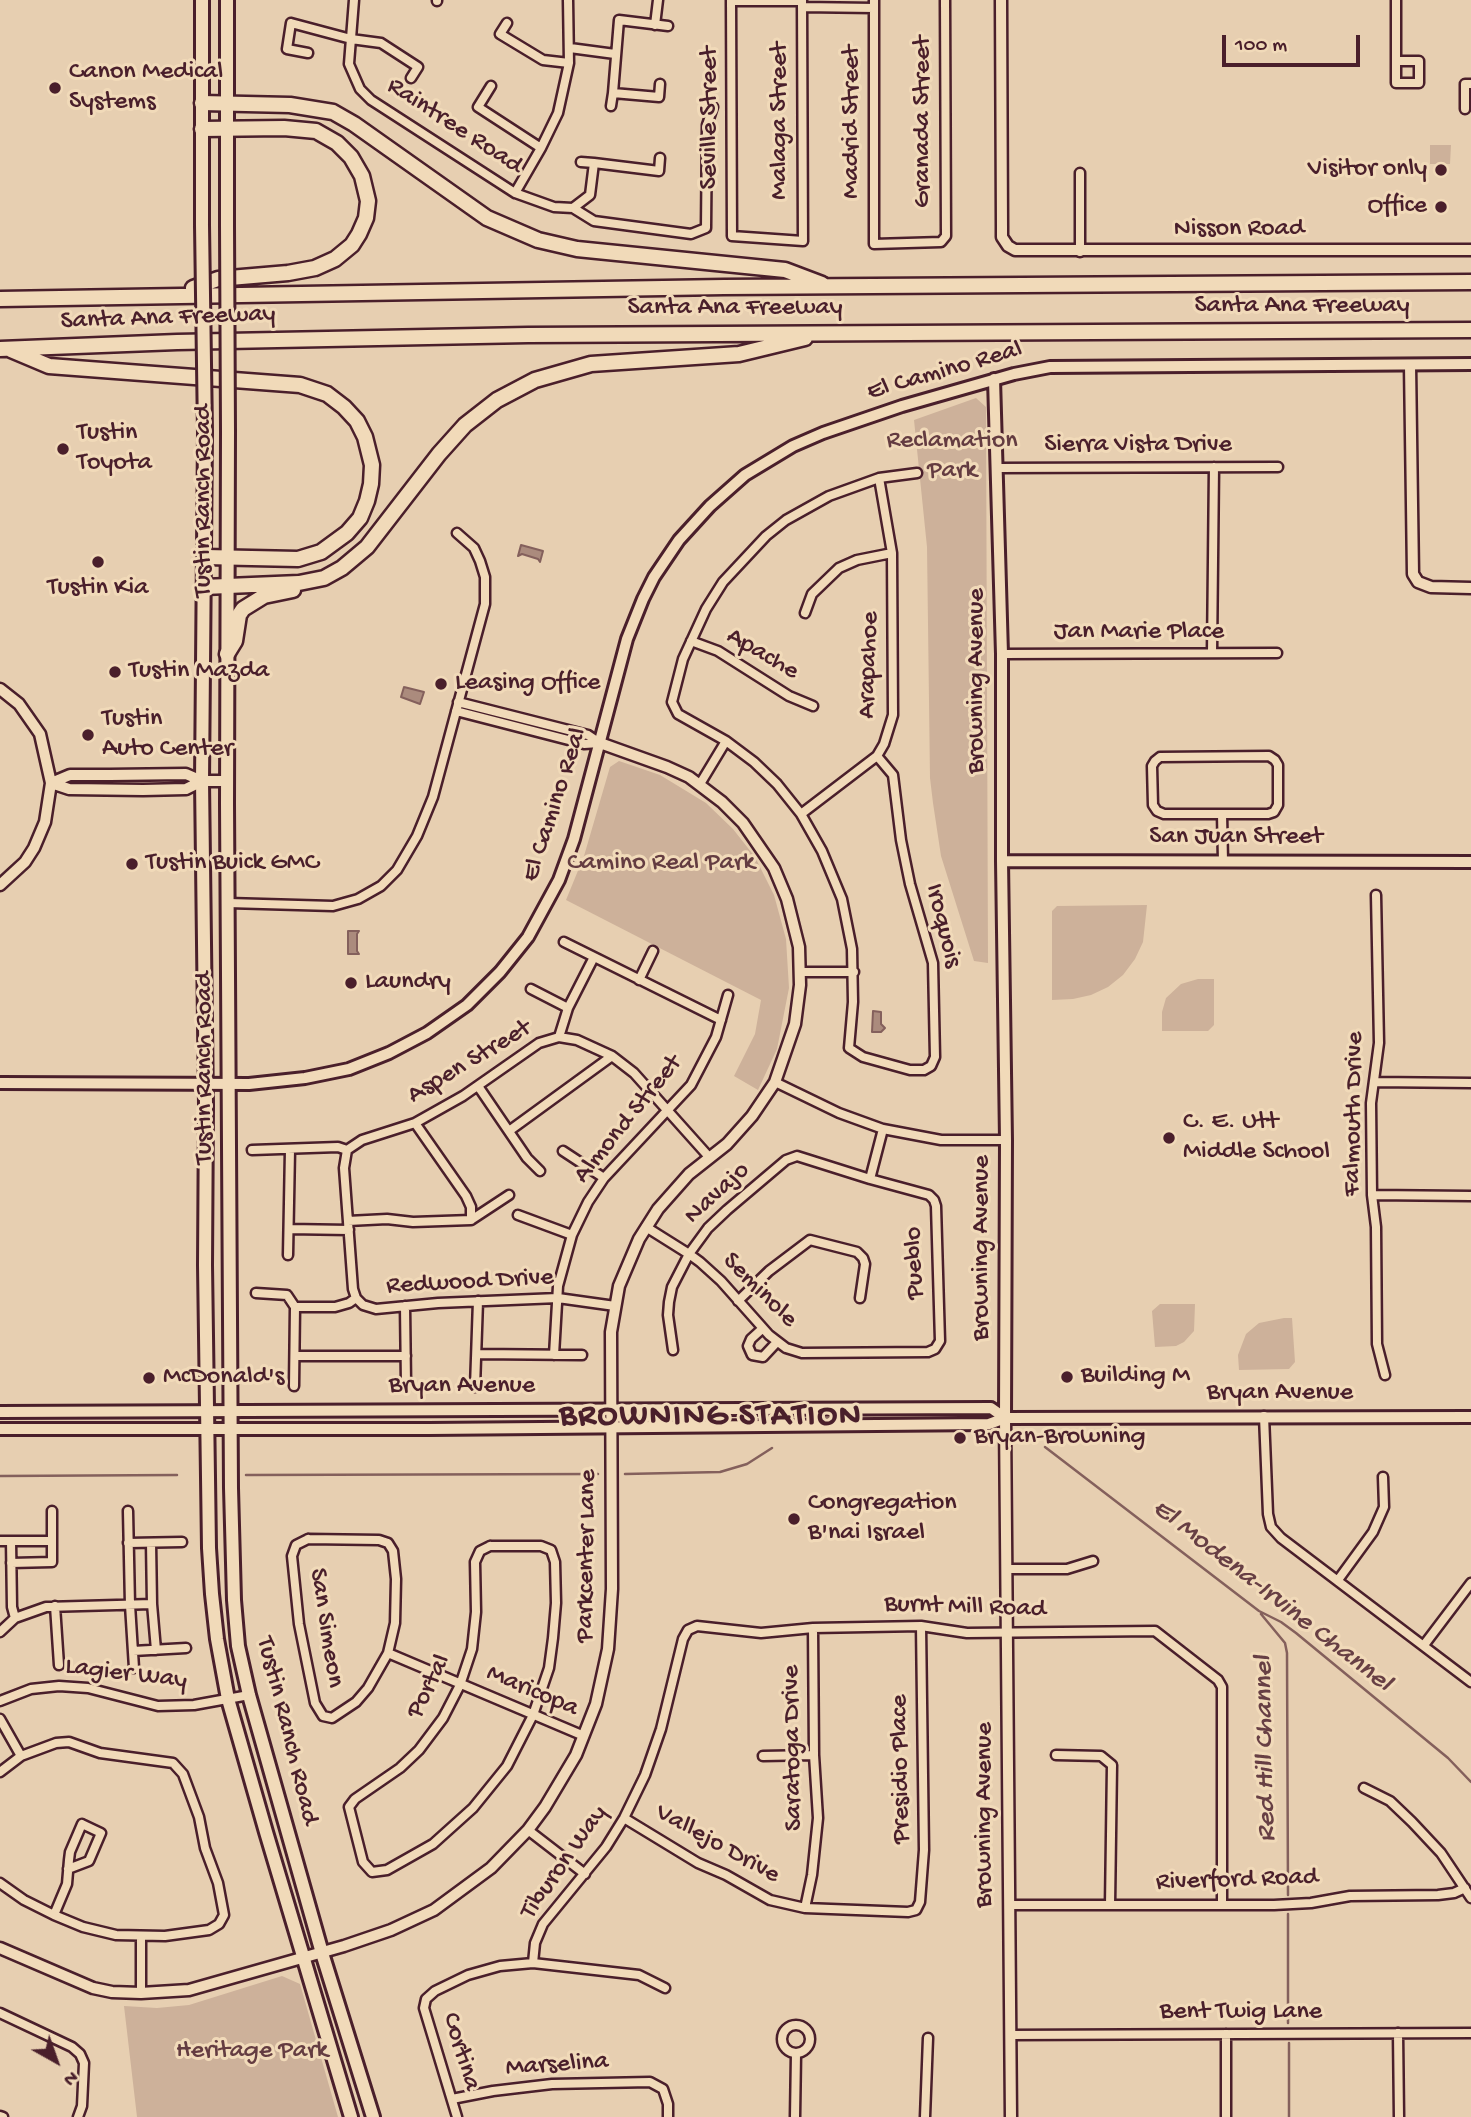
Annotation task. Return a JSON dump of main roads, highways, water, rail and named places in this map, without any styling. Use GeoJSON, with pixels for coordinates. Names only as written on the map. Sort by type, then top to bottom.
{"type":"FeatureCollection","features":[{"type":"Feature","properties":{"kind":"highway"},"geometry":{"type":"LineString","coordinates":[[202,103],[290,105],[333,112],[487,218],[538,240],[577,249],[785,270],[828,286]]}},
{"type":"Feature","properties":{"kind":"highway"},"geometry":{"type":"LineString","coordinates":[[170,296],[218,279],[315,268],[352,245],[366,218],[368,201],[362,176],[351,157],[337,143],[316,131],[284,128],[202,129]]}},
{"type":"Feature","properties":{"kind":"highway","name":"Santa Ana Freeway"},"geometry":{"type":"LineString","coordinates":[[0,299],[828,286],[1471,282]]}},
{"type":"Feature","properties":{"kind":"highway","name":"Santa Ana Freeway"},"geometry":{"type":"LineString","coordinates":[[3,349],[177,342],[488,336],[1471,330]]}},
{"type":"Feature","properties":{"kind":"highway"},"geometry":{"type":"LineString","coordinates":[[227,654],[235,641],[239,615],[250,603],[264,596],[311,586],[349,563],[367,547],[439,454],[465,425],[497,400],[522,386],[555,373],[591,364],[739,354],[828,332]]}},
{"type":"Feature","properties":{"kind":"highway"},"geometry":{"type":"LineString","coordinates":[[3,349],[49,366],[300,385],[327,394],[344,407],[360,428],[371,456],[370,493],[360,518],[339,540],[310,556],[286,559],[205,557]]}},
{"type":"Feature","properties":{"kind":"highway"},"geometry":{"type":"LineString","coordinates":[[204,587],[299,583],[326,577]]}},
{"type":"Feature","properties":{"kind":"main road","name":"Tustin Ranch Road"},"geometry":{"type":"LineString","coordinates":[[202,0],[205,433],[202,781],[211,1582],[217,1639],[228,1699],[351,2117]]}},
{"type":"Feature","properties":{"kind":"main road","name":"Tustin Ranch Road"},"geometry":{"type":"LineString","coordinates":[[227,0],[227,781],[230,1411],[234,1600],[238,1646],[249,1695],[322,1953],[373,2117]]}},
{"type":"Feature","properties":{"kind":"main road","name":"El Camino Real"},"geometry":{"type":"LineString","coordinates":[[0,1083],[229,1084],[296,1080],[370,1062],[427,1033],[467,1004],[513,957],[547,906],[559,880],[574,839],[627,639],[643,599],[679,540],[719,497],[793,446],[902,406],[1034,369],[1471,365]]}},
{"type":"Feature","properties":{"kind":"main road","name":"Browning Avenue"},"geometry":{"type":"LineString","coordinates":[[994,379],[1002,654],[1005,1418]]}},
{"type":"Feature","properties":{"kind":"main road","name":"San Juan Street"},"geometry":{"type":"LineString","coordinates":[[1002,861],[1471,862]]}},
{"type":"Feature","properties":{"kind":"main road","name":"Bryan Avenue"},"geometry":{"type":"LineString","coordinates":[[0,1412],[992,1408],[1005,1418]]}},
{"type":"Feature","properties":{"kind":"main road","name":"Bryan Avenue"},"geometry":{"type":"LineString","coordinates":[[0,1429],[989,1424],[1005,1418],[1471,1416]]}},
{"type":"Feature","properties":{"kind":"waterway","name":"El Modena-Irvine Channel"},"geometry":{"type":"LineString","coordinates":[[1045,1447],[1259,1611],[1296,1633],[1448,1758],[1471,1782]]}},
{"type":"Feature","properties":{"kind":"waterway","name":"El Modena-Irvine Channel"},"geometry":{"type":"LineString","coordinates":[[625,1474],[720,1472],[747,1464],[772,1448]]}},
{"type":"Feature","properties":{"kind":"waterway","name":"El Modena-Irvine Channel"},"geometry":{"type":"LineString","coordinates":[[246,1475],[598,1474]]}},
{"type":"Feature","properties":{"kind":"waterway","name":"El Modena-Irvine Channel"},"geometry":{"type":"LineString","coordinates":[[0,1476],[177,1475]]}},
{"type":"Feature","properties":{"kind":"waterway","name":"Red Hill Channel"},"geometry":{"type":"LineString","coordinates":[[1261,1614],[1285,1643],[1287,1653],[1288,1895]]}},
{"type":"Feature","properties":{"kind":"waterway","name":"Red Hill Channel"},"geometry":{"type":"LineString","coordinates":[[1288,1914],[1288,2023]]}},
{"type":"Feature","properties":{"kind":"waterway","name":"Red Hill Channel"},"geometry":{"type":"LineString","coordinates":[[1289,2043],[1289,2117]]}},
{"type":"Feature","properties":{"kind":"place","name":"Canon Medical Systems"},"geometry":{"type":"Point","coordinates":[55,88]}},
{"type":"Feature","properties":{"kind":"place","name":"Visitor only"},"geometry":{"type":"Point","coordinates":[1441,170]}},
{"type":"Feature","properties":{"kind":"place","name":"Office"},"geometry":{"type":"Point","coordinates":[1441,207]}},
{"type":"Feature","properties":{"kind":"place","name":"Tustin Toyota"},"geometry":{"type":"Point","coordinates":[63,449]}},
{"type":"Feature","properties":{"kind":"place","name":"Tustin Kia"},"geometry":{"type":"Point","coordinates":[98,562]}},
{"type":"Feature","properties":{"kind":"place","name":"Tustin Mazda"},"geometry":{"type":"Point","coordinates":[115,672]}},
{"type":"Feature","properties":{"kind":"place","name":"Leasing Office"},"geometry":{"type":"Point","coordinates":[441,684]}},
{"type":"Feature","properties":{"kind":"place","name":"Tustin Auto Center"},"geometry":{"type":"Point","coordinates":[88,735]}},
{"type":"Feature","properties":{"kind":"place","name":"Tustin Buick GMC"},"geometry":{"type":"Point","coordinates":[132,864]}},
{"type":"Feature","properties":{"kind":"place","name":"Laundry"},"geometry":{"type":"Point","coordinates":[351,983]}},
{"type":"Feature","properties":{"kind":"place","name":"C. E. Utt Middle School"},"geometry":{"type":"Point","coordinates":[1169,1138]}},
{"type":"Feature","properties":{"kind":"place","name":"Building M"},"geometry":{"type":"Point","coordinates":[1067,1377]}},
{"type":"Feature","properties":{"kind":"place","name":"McDonald's"},"geometry":{"type":"Point","coordinates":[149,1378]}},
{"type":"Feature","properties":{"kind":"place","name":"Bryan-Browning"},"geometry":{"type":"Point","coordinates":[960,1438]}},
{"type":"Feature","properties":{"kind":"place","name":"Congregation B'nai Israel"},"geometry":{"type":"Point","coordinates":[794,1519]}},
{"type":"Feature","properties":{"kind":"district","name":"BROWNING STATION"},"geometry":{"type":"Point","coordinates":[711,1418]}},
{"type":"Feature","properties":{"kind":"park label","name":"Reclamation Park"},"geometry":{"type":"Point","coordinates":[952,457]}},
{"type":"Feature","properties":{"kind":"park label","name":"Camino Real Park"},"geometry":{"type":"Point","coordinates":[661,864]}},
{"type":"Feature","properties":{"kind":"park label","name":"Heritage Park"},"geometry":{"type":"Point","coordinates":[252,2052]}}]}
